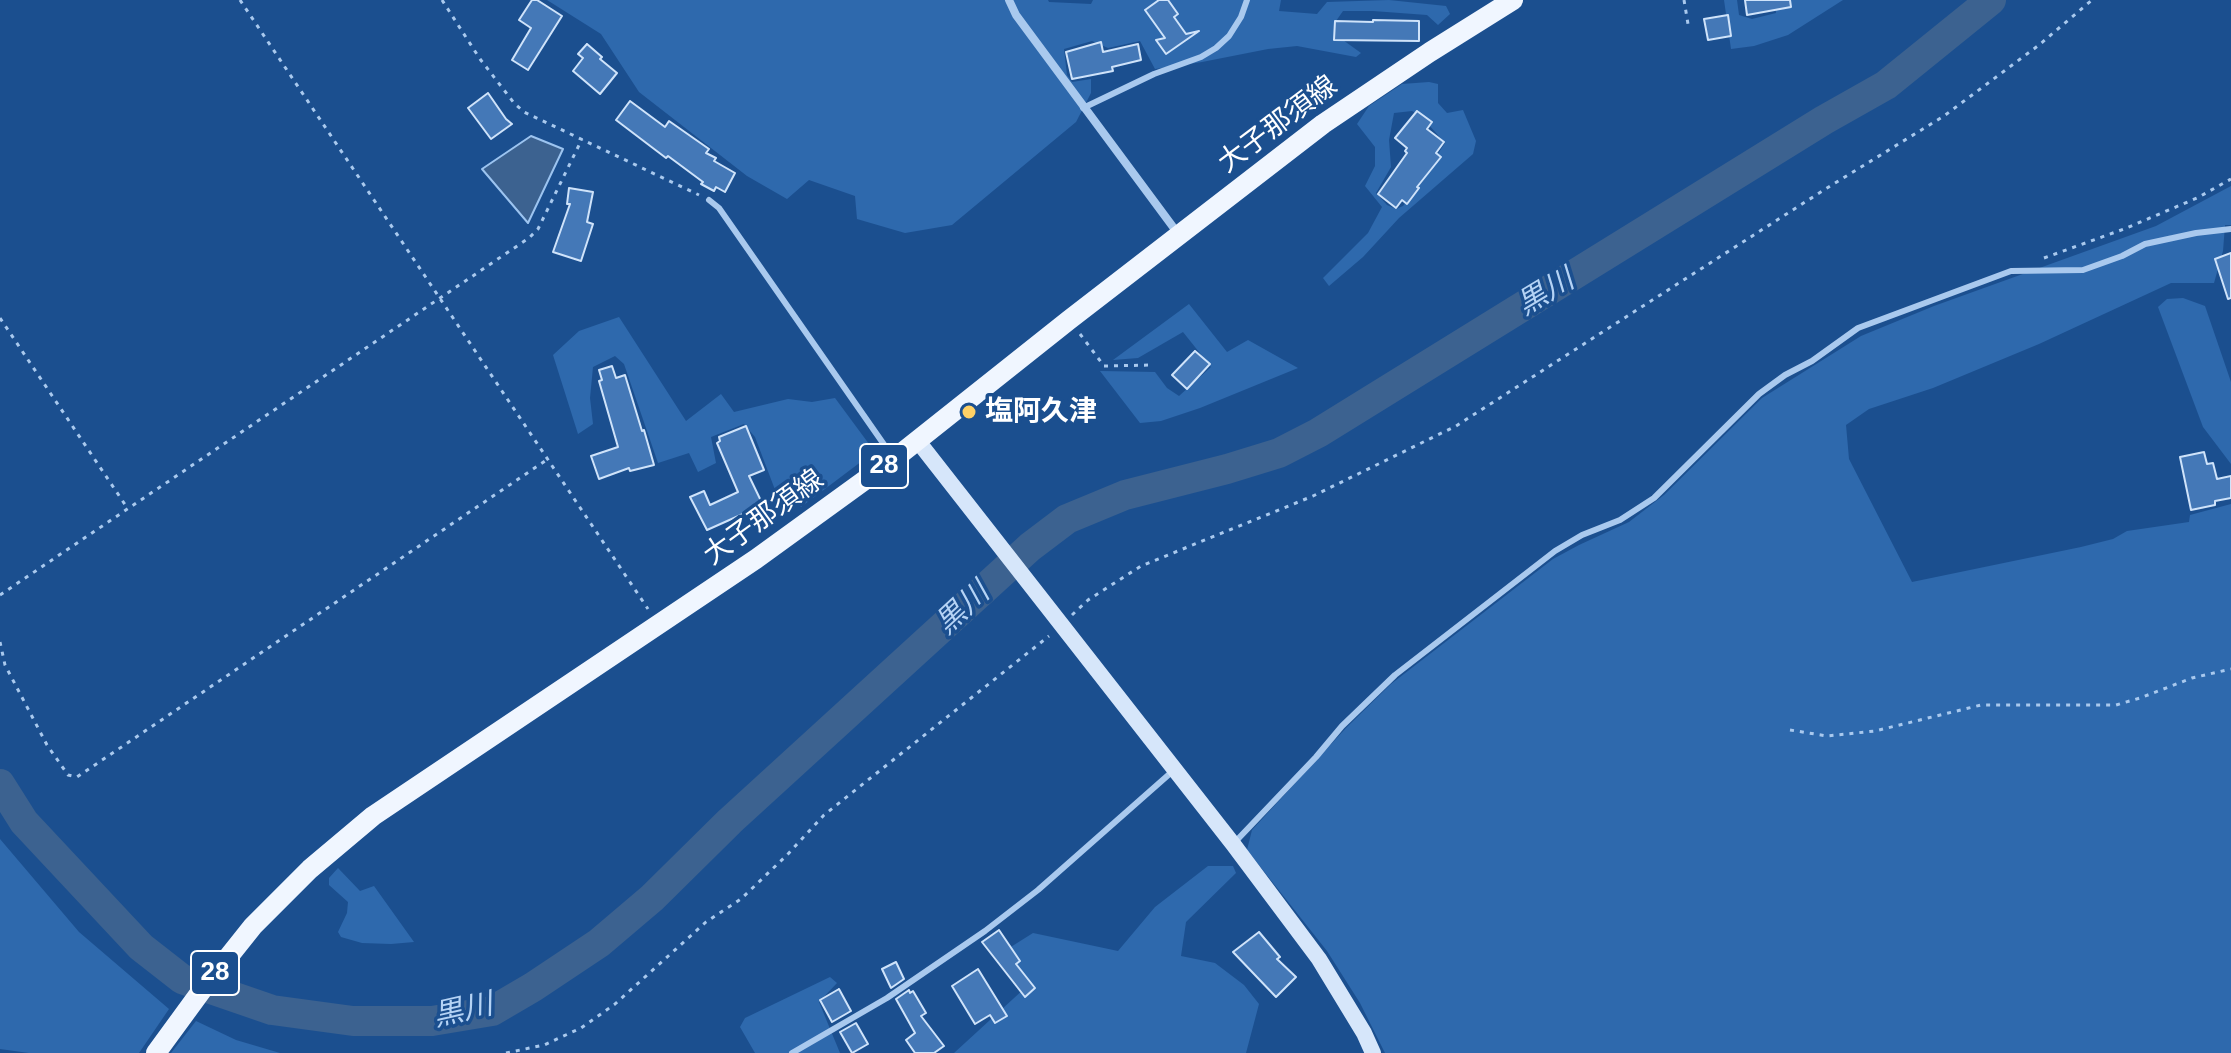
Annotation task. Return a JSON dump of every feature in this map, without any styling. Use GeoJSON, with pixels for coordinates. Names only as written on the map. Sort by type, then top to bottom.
{"type":"FeatureCollection","features":[{"type":"Feature","properties":{"kind":"main road","name":"大子那須線"},"geometry":{"type":"LineString","coordinates":[[156,1053],[253,926],[300,878],[373,816],[717,586],[894,459],[1323,124],[1513,0]]}},
{"type":"Feature","properties":{"kind":"street"},"geometry":{"type":"LineString","coordinates":[[1009,0],[1016,15],[1083,108],[1179,235]]}},
{"type":"Feature","properties":{"kind":"street"},"geometry":{"type":"LineString","coordinates":[[917,440],[1233,844],[1319,959],[1373,1053]]}},
{"type":"Feature","properties":{"kind":"lane"},"geometry":{"type":"LineString","coordinates":[[1083,108],[1216,48],[1229,36],[1247,0]]}},
{"type":"Feature","properties":{"kind":"lane"},"geometry":{"type":"LineString","coordinates":[[709,200],[719,208],[894,459]]}},
{"type":"Feature","properties":{"kind":"lane"},"geometry":{"type":"LineString","coordinates":[[1233,844],[1342,726],[1395,675],[1555,551],[1582,535],[1620,520],[1654,498],[1759,394],[1858,328],[2011,271],[2083,270],[2145,244],[2231,229]]}},
{"type":"Feature","properties":{"kind":"lane"},"geometry":{"type":"LineString","coordinates":[[792,1053],[863,1014],[985,931],[1038,890],[1174,770]]}},
{"type":"Feature","properties":{"kind":"path"},"geometry":{"type":"LineString","coordinates":[[240,0],[658,625]]}},
{"type":"Feature","properties":{"kind":"path"},"geometry":{"type":"LineString","coordinates":[[442,0],[480,59],[524,112],[709,200]]}},
{"type":"Feature","properties":{"kind":"path"},"geometry":{"type":"LineString","coordinates":[[1684,0],[1688,24]]}},
{"type":"Feature","properties":{"kind":"path"},"geometry":{"type":"LineString","coordinates":[[506,1053],[544,1045],[581,1028],[615,1004],[706,922],[741,899],[824,815],[1088,600],[1141,566],[1313,496],[1456,426],[1944,116],[2039,45],[2092,0]]}},
{"type":"Feature","properties":{"kind":"path"},"geometry":{"type":"LineString","coordinates":[[0,595],[529,238],[538,229],[582,139]]}},
{"type":"Feature","properties":{"kind":"path"},"geometry":{"type":"LineString","coordinates":[[2011,271],[2124,229],[2197,198],[2231,179]]}},
{"type":"Feature","properties":{"kind":"path"},"geometry":{"type":"LineString","coordinates":[[0,318],[128,509]]}},
{"type":"Feature","properties":{"kind":"path"},"geometry":{"type":"LineString","coordinates":[[1069,320],[1104,366],[1153,365]]}},
{"type":"Feature","properties":{"kind":"path"},"geometry":{"type":"LineString","coordinates":[[0,642],[5,665],[47,745],[68,775],[77,777],[548,459]]}},
{"type":"Feature","properties":{"kind":"path"},"geometry":{"type":"LineString","coordinates":[[1790,730],[1827,736],[1875,731],[1981,705],[2116,705],[2192,678],[2231,669]]}},
{"type":"Feature","properties":{"kind":"shaded area"},"geometry":{"type":"Polygon","coordinates":[[[547,0],[1048,0],[1091,4],[1093,0],[1281,0],[1279,11],[1317,14],[1327,2],[1389,0],[1446,6],[1450,14],[1438,25],[1427,15],[1343,11],[1336,21],[1336,35],[1361,53],[1356,57],[1297,46],[1155,69],[1140,41],[1108,48],[1092,41],[1064,49],[1067,75],[1072,82],[1091,79],[1091,93],[1076,122],[952,225],[905,233],[857,219],[855,196],[809,180],[787,199],[747,176],[639,92],[601,34],[547,0]]]}},
{"type":"Feature","properties":{"kind":"shaded area"},"geometry":{"type":"Polygon","coordinates":[[[1724,0],[1737,0],[1739,15],[1752,19],[1776,13],[1775,0],[1843,0],[1788,35],[1754,46],[1731,49],[1724,0]]]}},
{"type":"Feature","properties":{"kind":"shaded area"},"geometry":{"type":"Polygon","coordinates":[[[1402,84],[1438,84],[1438,103],[1447,113],[1463,110],[1476,141],[1473,154],[1399,218],[1363,257],[1329,286],[1323,278],[1368,233],[1382,207],[1365,186],[1375,166],[1375,147],[1357,124],[1369,106],[1402,84]],[[1412,111],[1394,113],[1389,140],[1391,167],[1376,193],[1387,205],[1396,209],[1403,206],[1426,177],[1445,143],[1420,115],[1412,111]]]}},
{"type":"Feature","properties":{"kind":"shaded area"},"geometry":{"type":"Polygon","coordinates":[[[531,136],[563,149],[528,223],[482,169],[531,136]]]}},
{"type":"Feature","properties":{"kind":"shaded area"},"geometry":{"type":"Polygon","coordinates":[[[2231,186],[2231,225],[2225,225],[2223,251],[2214,283],[2171,283],[2039,344],[1933,388],[1869,409],[1846,425],[1849,459],[1912,582],[2081,547],[2113,539],[2127,531],[2189,522],[2190,515],[2231,504],[2231,1053],[1385,1053],[1360,1003],[1327,951],[1247,850],[1252,830],[1346,728],[1391,684],[1553,559],[1629,522],[1664,495],[1762,398],[1861,336],[1934,306],[2156,226],[2231,186]]]}},
{"type":"Feature","properties":{"kind":"shaded area"},"geometry":{"type":"Polygon","coordinates":[[[2183,298],[2205,306],[2231,382],[2231,464],[2203,427],[2158,307],[2167,299],[2183,298]]]}},
{"type":"Feature","properties":{"kind":"shaded area"},"geometry":{"type":"Polygon","coordinates":[[[1189,304],[1227,352],[1248,340],[1298,368],[1200,408],[1161,421],[1140,423],[1100,371],[1155,372],[1167,388],[1179,396],[1211,367],[1183,332],[1138,358],[1113,360],[1189,304]]]}},
{"type":"Feature","properties":{"kind":"shaded area"},"geometry":{"type":"Polygon","coordinates":[[[619,317],[686,421],[721,394],[734,412],[788,399],[812,402],[835,398],[869,444],[870,455],[801,507],[789,492],[777,495],[755,437],[744,424],[711,437],[716,463],[698,472],[689,453],[658,463],[624,364],[615,356],[593,367],[590,398],[593,424],[578,434],[553,355],[579,331],[619,317]]]}},
{"type":"Feature","properties":{"kind":"shaded area"},"geometry":{"type":"Polygon","coordinates":[[[0,839],[79,932],[169,1009],[139,1053],[29,1053],[0,1049],[0,839]]]}},
{"type":"Feature","properties":{"kind":"shaded area"},"geometry":{"type":"Polygon","coordinates":[[[1208,866],[1233,866],[1236,873],[1186,922],[1181,956],[1215,963],[1244,985],[1259,1004],[1246,1053],[954,1053],[1025,988],[1006,950],[1033,933],[1118,951],[1155,907],[1208,866]]]}},
{"type":"Feature","properties":{"kind":"shaded area"},"geometry":{"type":"Polygon","coordinates":[[[338,868],[360,891],[374,886],[414,942],[362,943],[341,937],[338,932],[347,913],[348,902],[329,885],[329,878],[338,868]]]}},
{"type":"Feature","properties":{"kind":"shaded area"},"geometry":{"type":"Polygon","coordinates":[[[830,977],[837,983],[819,1002],[840,1053],[755,1053],[740,1027],[745,1018],[830,977]]]}},
{"type":"Feature","properties":{"kind":"shaded area"},"geometry":{"type":"Polygon","coordinates":[[[196,1021],[236,1040],[280,1053],[171,1053],[196,1021]]]}},
{"type":"Feature","properties":{"kind":"building"},"geometry":{"type":"Polygon","coordinates":[[[532,0],[562,16],[528,70],[512,60],[531,28],[519,20],[532,0]]]}},
{"type":"Feature","properties":{"kind":"building"},"geometry":{"type":"Polygon","coordinates":[[[1159,0],[1168,0],[1178,14],[1174,17],[1186,34],[1199,31],[1166,54],[1156,40],[1165,38],[1145,10],[1159,0]]]}},
{"type":"Feature","properties":{"kind":"building"},"geometry":{"type":"Polygon","coordinates":[[[1745,0],[1790,0],[1791,7],[1747,15],[1745,0]]]}},
{"type":"Feature","properties":{"kind":"building"},"geometry":{"type":"Polygon","coordinates":[[[1728,15],[1731,36],[1708,40],[1704,19],[1728,15]]]}},
{"type":"Feature","properties":{"kind":"building"},"geometry":{"type":"Polygon","coordinates":[[[1335,21],[1419,21],[1419,41],[1334,40],[1335,21]]]}},
{"type":"Feature","properties":{"kind":"building"},"geometry":{"type":"Polygon","coordinates":[[[1101,42],[1103,52],[1138,44],[1141,60],[1112,67],[1113,71],[1072,79],[1066,52],[1101,42]]]}},
{"type":"Feature","properties":{"kind":"building"},"geometry":{"type":"Polygon","coordinates":[[[587,44],[617,73],[600,94],[573,71],[583,58],[578,54],[587,44]]]}},
{"type":"Feature","properties":{"kind":"building"},"geometry":{"type":"Polygon","coordinates":[[[488,93],[512,124],[491,139],[468,108],[488,93]]]}},
{"type":"Feature","properties":{"kind":"building"},"geometry":{"type":"Polygon","coordinates":[[[630,101],[665,127],[669,121],[709,149],[706,153],[716,158],[714,161],[735,173],[725,192],[716,187],[714,191],[701,184],[703,182],[616,120],[630,101]]]}},
{"type":"Feature","properties":{"kind":"building"},"geometry":{"type":"Polygon","coordinates":[[[1417,111],[1432,122],[1427,129],[1444,142],[1436,153],[1441,157],[1407,204],[1402,200],[1396,208],[1378,194],[1407,153],[1407,148],[1395,138],[1417,111]]]}},
{"type":"Feature","properties":{"kind":"building"},"geometry":{"type":"Polygon","coordinates":[[[569,188],[593,192],[587,222],[593,224],[581,261],[553,252],[570,204],[567,204],[569,188]]]}},
{"type":"Feature","properties":{"kind":"building"},"geometry":{"type":"Polygon","coordinates":[[[2231,253],[2231,298],[2228,299],[2215,259],[2231,253]]]}},
{"type":"Feature","properties":{"kind":"building"},"geometry":{"type":"Polygon","coordinates":[[[1195,351],[1210,364],[1187,389],[1172,375],[1195,351]]]}},
{"type":"Feature","properties":{"kind":"building"},"geometry":{"type":"Polygon","coordinates":[[[612,366],[616,378],[625,375],[654,465],[630,471],[629,468],[599,479],[591,456],[618,447],[599,381],[602,380],[599,370],[612,366]]]}},
{"type":"Feature","properties":{"kind":"building"},"geometry":{"type":"Polygon","coordinates":[[[746,426],[764,470],[749,476],[763,505],[707,530],[690,497],[704,491],[710,505],[738,492],[717,443],[719,437],[746,426]]]}},
{"type":"Feature","properties":{"kind":"building"},"geometry":{"type":"Polygon","coordinates":[[[2204,452],[2207,464],[2213,463],[2217,479],[2231,476],[2231,498],[2191,510],[2180,457],[2204,452]]]}},
{"type":"Feature","properties":{"kind":"building"},"geometry":{"type":"Polygon","coordinates":[[[999,930],[1020,961],[1016,964],[1035,988],[1025,997],[982,942],[999,930]]]}},
{"type":"Feature","properties":{"kind":"building"},"geometry":{"type":"Polygon","coordinates":[[[1259,932],[1280,957],[1277,959],[1296,977],[1276,997],[1233,952],[1259,932]]]}},
{"type":"Feature","properties":{"kind":"building"},"geometry":{"type":"Polygon","coordinates":[[[896,962],[904,979],[891,988],[882,969],[896,962]]]}},
{"type":"Feature","properties":{"kind":"building"},"geometry":{"type":"Polygon","coordinates":[[[978,969],[1007,1016],[995,1023],[990,1015],[975,1024],[952,986],[978,969]]]}},
{"type":"Feature","properties":{"kind":"building"},"geometry":{"type":"Polygon","coordinates":[[[839,989],[851,1011],[832,1022],[820,1000],[839,989]]]}},
{"type":"Feature","properties":{"kind":"building"},"geometry":{"type":"Polygon","coordinates":[[[909,990],[910,993],[913,991],[926,1013],[921,1016],[944,1046],[934,1053],[915,1053],[906,1040],[915,1033],[896,999],[909,990]]]}},
{"type":"Feature","properties":{"kind":"building"},"geometry":{"type":"Polygon","coordinates":[[[856,1023],[868,1044],[852,1053],[840,1032],[856,1023]]]}},
{"type":"Feature","properties":{"kind":"waterway","name":"黒川"},"geometry":{"type":"LineString","coordinates":[[0,784],[24,822],[141,947],[182,979],[272,1010],[353,1021],[432,1021],[492,1011],[599,943],[652,898],[730,821],[1030,547],[1067,519],[1125,495],[1279,453],[1318,433],[1824,120],[1886,85],[1991,0]]}},
{"type":"Feature","properties":{"kind":"place","name":"塩阿久津"},"geometry":{"type":"Point","coordinates":[969,412]}}]}
